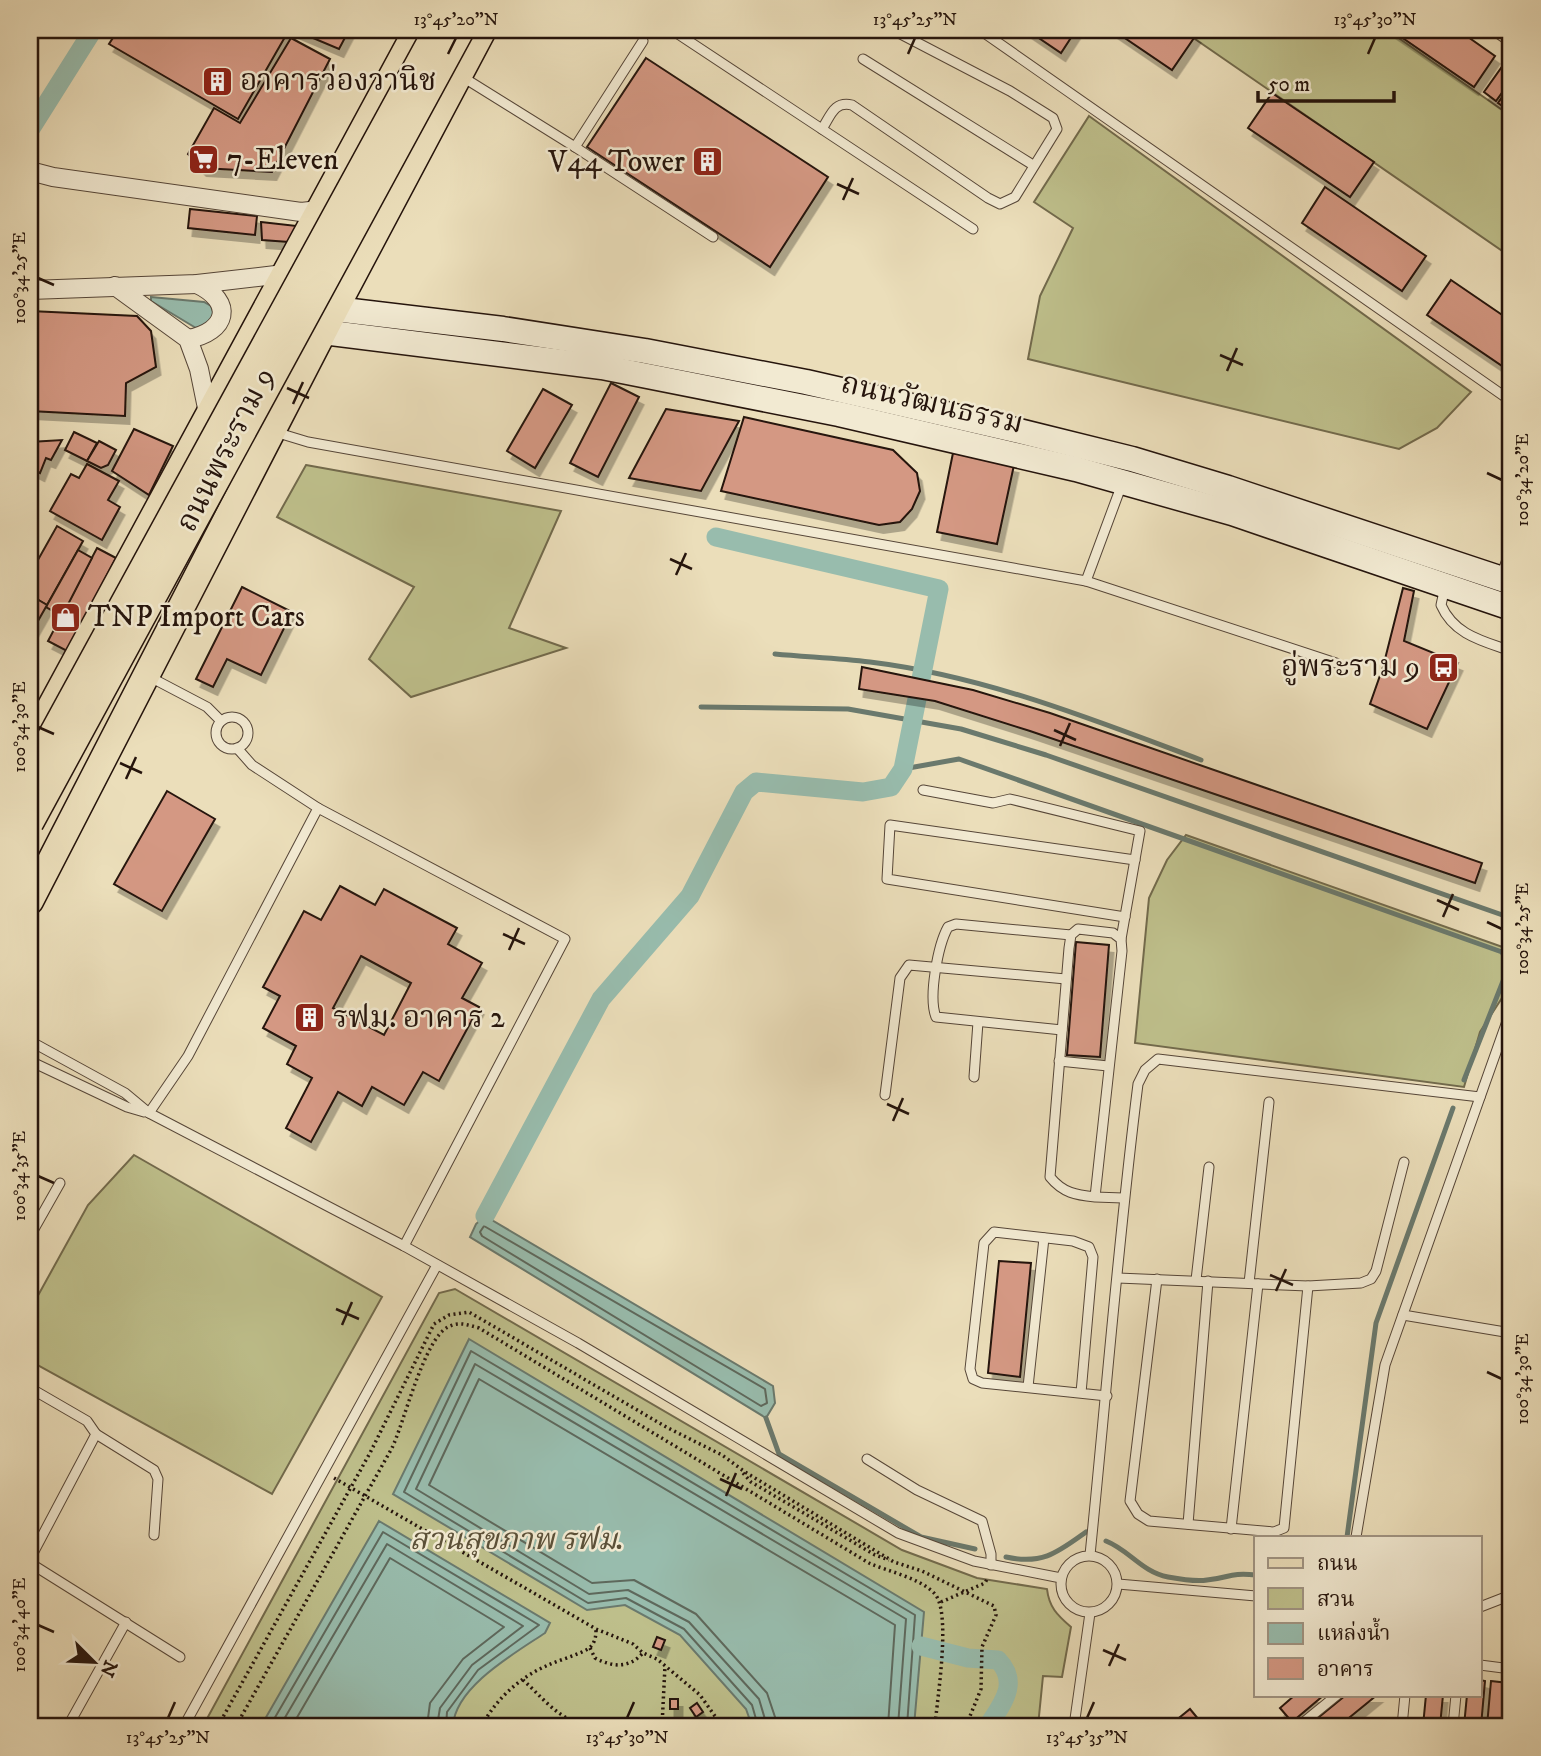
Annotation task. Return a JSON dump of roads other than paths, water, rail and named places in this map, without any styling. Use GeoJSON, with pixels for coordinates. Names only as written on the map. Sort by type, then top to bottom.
{"type":"FeatureCollection","features":[{"type":"Feature","properties":{"kind":"main road","name":"ถนนพระราม 9"},"geometry":{"type":"LineString","coordinates":[[30,746],[417,30]]}},
{"type":"Feature","properties":{"kind":"main road","name":"ถนนพระราม 9"},"geometry":{"type":"LineString","coordinates":[[30,775],[437,30]]}},
{"type":"Feature","properties":{"kind":"main road","name":"ถนนพระราม 9"},"geometry":{"type":"LineString","coordinates":[[30,823],[461,30]]}},
{"type":"Feature","properties":{"kind":"main road","name":"ถนนพระราม 9"},"geometry":{"type":"LineString","coordinates":[[30,901],[329,321],[483,30]]}},
{"type":"Feature","properties":{"kind":"main road"},"geometry":{"type":"LineString","coordinates":[[262,316],[329,321]]}},
{"type":"Feature","properties":{"kind":"main road"},"geometry":{"type":"LineString","coordinates":[[30,893],[61,840]]}},
{"type":"Feature","properties":{"kind":"street"},"geometry":{"type":"LineString","coordinates":[[1501,30],[1511,37]]}},
{"type":"Feature","properties":{"kind":"street"},"geometry":{"type":"LineString","coordinates":[[30,171],[53,177],[301,212],[319,210]]}},
{"type":"Feature","properties":{"kind":"street"},"geometry":{"type":"LineString","coordinates":[[30,290],[197,284],[284,274]]}},
{"type":"Feature","properties":{"kind":"street"},"geometry":{"type":"LineString","coordinates":[[188,339],[203,336],[216,329],[221,316],[219,300],[210,290],[197,284]]}},
{"type":"Feature","properties":{"kind":"street"},"geometry":{"type":"LineString","coordinates":[[115,286],[188,339],[199,369],[208,413]]}},
{"type":"Feature","properties":{"kind":"street","name":"ถนนวัฒนธรรม"},"geometry":{"type":"LineString","coordinates":[[329,321],[490,327],[659,354],[806,382],[1132,459],[1506,579]]}},
{"type":"Feature","properties":{"kind":"street","name":"ถนนวัฒนธรรม"},"geometry":{"type":"LineString","coordinates":[[329,321],[601,367],[839,414],[1122,483],[1232,513],[1511,608]]}},
{"type":"Feature","properties":{"kind":"street"},"geometry":{"type":"LineString","coordinates":[[1122,483],[1132,459]]}},
{"type":"Feature","properties":{"kind":"street"},"geometry":{"type":"LineString","coordinates":[[1445,586],[1452,562]]}},
{"type":"Feature","properties":{"kind":"lane"},"geometry":{"type":"LineString","coordinates":[[674,30],[973,229]]}},
{"type":"Feature","properties":{"kind":"lane"},"geometry":{"type":"LineString","coordinates":[[822,129],[836,106],[843,103],[852,105],[1000,204],[1015,197],[1057,129],[1053,118],[1010,91],[893,30]]}},
{"type":"Feature","properties":{"kind":"lane"},"geometry":{"type":"LineString","coordinates":[[980,30],[1511,401]]}},
{"type":"Feature","properties":{"kind":"lane"},"geometry":{"type":"LineString","coordinates":[[575,147],[643,41]]}},
{"type":"Feature","properties":{"kind":"lane"},"geometry":{"type":"LineString","coordinates":[[863,59],[1033,165]]}},
{"type":"Feature","properties":{"kind":"lane"},"geometry":{"type":"LineString","coordinates":[[459,75],[713,237]]}},
{"type":"Feature","properties":{"kind":"lane"},"geometry":{"type":"LineString","coordinates":[[274,431],[308,442],[1086,581],[1336,663]]}},
{"type":"Feature","properties":{"kind":"lane"},"geometry":{"type":"LineString","coordinates":[[1086,581],[1122,483]]}},
{"type":"Feature","properties":{"kind":"lane"},"geometry":{"type":"LineString","coordinates":[[1506,579],[1511,549]]}},
{"type":"Feature","properties":{"kind":"lane"},"geometry":{"type":"LineString","coordinates":[[1445,586],[1441,605],[1454,626],[1464,634],[1511,651]]}},
{"type":"Feature","properties":{"kind":"lane"},"geometry":{"type":"LineString","coordinates":[[147,675],[207,707],[221,720]]}},
{"type":"Feature","properties":{"kind":"lane"},"geometry":{"type":"LineString","coordinates":[[236,717],[246,726],[247,739],[237,748],[224,748],[217,740],[216,729],[221,720],[236,717]]}},
{"type":"Feature","properties":{"kind":"lane"},"geometry":{"type":"LineString","coordinates":[[237,748],[252,765],[318,808],[565,939],[404,1246]]}},
{"type":"Feature","properties":{"kind":"lane"},"geometry":{"type":"LineString","coordinates":[[923,790],[993,803],[1010,799],[1140,831],[1121,939],[1122,951],[1096,1197]]}},
{"type":"Feature","properties":{"kind":"lane"},"geometry":{"type":"LineString","coordinates":[[149,1113],[188,1056],[318,808]]}},
{"type":"Feature","properties":{"kind":"lane"},"geometry":{"type":"LineString","coordinates":[[1125,917],[887,879],[890,825],[1135,860]]}},
{"type":"Feature","properties":{"kind":"lane"},"geometry":{"type":"LineString","coordinates":[[1062,1030],[936,1017],[937,966],[943,937],[948,927],[956,925],[1071,935]]}},
{"type":"Feature","properties":{"kind":"lane"},"geometry":{"type":"LineString","coordinates":[[1121,939],[1113,933],[1078,929],[1071,935],[1050,1177],[1058,1186],[1072,1194],[1123,1198]]}},
{"type":"Feature","properties":{"kind":"lane"},"geometry":{"type":"LineString","coordinates":[[885,1095],[900,978],[909,965],[1066,979]]}},
{"type":"Feature","properties":{"kind":"lane"},"geometry":{"type":"LineString","coordinates":[[1356,1536],[1385,1365],[1511,1010]]}},
{"type":"Feature","properties":{"kind":"lane"},"geometry":{"type":"LineString","coordinates":[[974,1077],[978,1023]]}},
{"type":"Feature","properties":{"kind":"lane"},"geometry":{"type":"LineString","coordinates":[[30,1041],[125,1093],[149,1113],[404,1246],[578,1343],[898,1533],[934,1549],[990,1565],[1061,1578]]}},
{"type":"Feature","properties":{"kind":"lane"},"geometry":{"type":"LineString","coordinates":[[1090,1555],[1118,1278],[1123,1198],[1138,1084],[1145,1070],[1158,1059],[1480,1097]]}},
{"type":"Feature","properties":{"kind":"lane"},"geometry":{"type":"LineString","coordinates":[[30,1061],[127,1107],[149,1113]]}},
{"type":"Feature","properties":{"kind":"lane"},"geometry":{"type":"LineString","coordinates":[[1059,1061],[1108,1066]]}},
{"type":"Feature","properties":{"kind":"lane"},"geometry":{"type":"LineString","coordinates":[[1231,1529],[1269,1102]]}},
{"type":"Feature","properties":{"kind":"lane"},"geometry":{"type":"LineString","coordinates":[[1118,1278],[1308,1286],[1361,1283],[1371,1279],[1404,1162]]}},
{"type":"Feature","properties":{"kind":"lane"},"geometry":{"type":"LineString","coordinates":[[1196,1280],[1209,1167]]}},
{"type":"Feature","properties":{"kind":"lane"},"geometry":{"type":"LineString","coordinates":[[30,1236],[60,1183]]}},
{"type":"Feature","properties":{"kind":"lane"},"geometry":{"type":"LineString","coordinates":[[1081,1393],[1093,1257],[1089,1247],[1073,1241],[994,1232],[984,1243],[970,1369],[973,1379],[982,1383],[1107,1396]]}},
{"type":"Feature","properties":{"kind":"lane"},"geometry":{"type":"LineString","coordinates":[[1028,1387],[1044,1238]]}},
{"type":"Feature","properties":{"kind":"lane"},"geometry":{"type":"LineString","coordinates":[[184,1726],[437,1265]]}},
{"type":"Feature","properties":{"kind":"lane"},"geometry":{"type":"LineString","coordinates":[[1157,1279],[1130,1501],[1138,1514],[1149,1521],[1274,1532],[1284,1528],[1308,1286]]}},
{"type":"Feature","properties":{"kind":"lane"},"geometry":{"type":"LineString","coordinates":[[1188,1524],[1208,1281]]}},
{"type":"Feature","properties":{"kind":"lane"},"geometry":{"type":"LineString","coordinates":[[1403,1315],[1511,1333]]}},
{"type":"Feature","properties":{"kind":"lane"},"geometry":{"type":"LineString","coordinates":[[30,1388],[87,1421],[96,1434],[154,1470],[158,1479],[154,1535]]}},
{"type":"Feature","properties":{"kind":"lane"},"geometry":{"type":"LineString","coordinates":[[96,1434],[30,1561],[180,1657]]}},
{"type":"Feature","properties":{"kind":"lane"},"geometry":{"type":"LineString","coordinates":[[867,1459],[916,1490],[982,1521],[991,1553],[990,1565]]}},
{"type":"Feature","properties":{"kind":"lane"},"geometry":{"type":"LineString","coordinates":[[1090,1555],[1110,1564],[1118,1584],[1114,1599],[1108,1606],[1090,1613],[1077,1610],[1067,1602],[1061,1591],[1061,1578],[1067,1566],[1077,1558],[1090,1555]]}},
{"type":"Feature","properties":{"kind":"lane"},"geometry":{"type":"LineString","coordinates":[[1118,1584],[1254,1596]]}},
{"type":"Feature","properties":{"kind":"lane"},"geometry":{"type":"LineString","coordinates":[[1482,1606],[1511,1595]]}},
{"type":"Feature","properties":{"kind":"lane"},"geometry":{"type":"LineString","coordinates":[[1074,1726],[1090,1613]]}},
{"type":"Feature","properties":{"kind":"lane"},"geometry":{"type":"LineString","coordinates":[[68,1726],[126,1622]]}},
{"type":"Feature","properties":{"kind":"lane"},"geometry":{"type":"LineString","coordinates":[[1482,1665],[1511,1669]]}},
{"type":"Feature","properties":{"kind":"lane"},"geometry":{"type":"LineString","coordinates":[[1299,1726],[1336,1696]]}},
{"type":"Feature","properties":{"kind":"lane"},"geometry":{"type":"LineString","coordinates":[[1402,1726],[1405,1696]]}},
{"type":"Feature","properties":{"kind":"lane"},"geometry":{"type":"LineString","coordinates":[[1453,1726],[1456,1696]]}},
{"type":"Feature","properties":{"kind":"water"},"geometry":{"type":"Polygon","coordinates":[[[151,297],[204,302],[211,306],[214,314],[212,322],[196,328],[151,301],[151,297]]]}},
{"type":"Feature","properties":{"kind":"water"},"geometry":{"type":"Polygon","coordinates":[[[485,1216],[773,1386],[775,1403],[766,1418],[470,1237],[476,1224],[485,1216]]]}},
{"type":"Feature","properties":{"kind":"water"},"geometry":{"type":"Polygon","coordinates":[[[469,1339],[924,1612],[914,1726],[752,1726],[746,1709],[680,1635],[625,1605],[587,1610],[393,1494],[469,1339]]]}},
{"type":"Feature","properties":{"kind":"water"},"geometry":{"type":"Polygon","coordinates":[[[379,1521],[550,1623],[545,1633],[488,1672],[475,1685],[456,1712],[453,1726],[261,1726],[379,1521]]]}},
{"type":"Feature","properties":{"kind":"waterway"},"geometry":{"type":"LineString","coordinates":[[30,130],[93,30]]}},
{"type":"Feature","properties":{"kind":"waterway"},"geometry":{"type":"LineString","coordinates":[[485,1216],[601,999],[690,896],[744,792],[756,782],[863,792],[891,787],[903,769],[939,589],[716,537]]}},
{"type":"Feature","properties":{"kind":"waterway"},"geometry":{"type":"LineString","coordinates":[[775,654],[870,662],[955,678],[1038,701],[1201,760]]}},
{"type":"Feature","properties":{"kind":"waterway"},"geometry":{"type":"LineString","coordinates":[[701,707],[848,709],[961,729],[1046,755],[1511,918]]}},
{"type":"Feature","properties":{"kind":"waterway"},"geometry":{"type":"LineString","coordinates":[[903,769],[959,759],[1502,952],[1509,966],[1464,1080]]}},
{"type":"Feature","properties":{"kind":"waterway"},"geometry":{"type":"LineString","coordinates":[[1347,1536],[1376,1323],[1453,1108]]}},
{"type":"Feature","properties":{"kind":"waterway"},"geometry":{"type":"LineString","coordinates":[[766,1418],[779,1454],[921,1537],[975,1549]]}},
{"type":"Feature","properties":{"kind":"waterway"},"geometry":{"type":"LineString","coordinates":[[1006,1557],[1040,1558],[1058,1551],[1086,1532]]}},
{"type":"Feature","properties":{"kind":"waterway"},"geometry":{"type":"LineString","coordinates":[[1106,1541],[1151,1571],[1168,1577],[1198,1581],[1254,1575]]}},
{"type":"Feature","properties":{"kind":"waterway"},"geometry":{"type":"LineString","coordinates":[[921,1646],[968,1658],[998,1660],[1008,1677],[1007,1693],[988,1726]]}},
{"type":"Feature","properties":{"kind":"place","name":"อาคารว่องวานิช"},"geometry":{"type":"Point","coordinates":[217,81]}},
{"type":"Feature","properties":{"kind":"place","name":"7-Eleven"},"geometry":{"type":"Point","coordinates":[204,160]}},
{"type":"Feature","properties":{"kind":"place","name":"V44 Tower"},"geometry":{"type":"Point","coordinates":[708,162]}},
{"type":"Feature","properties":{"kind":"place","name":"TNP Import Cars"},"geometry":{"type":"Point","coordinates":[65,617]}},
{"type":"Feature","properties":{"kind":"place","name":"อู่พระราม 9"},"geometry":{"type":"Point","coordinates":[1443,667]}},
{"type":"Feature","properties":{"kind":"place","name":"รฟม. อาคาร 2"},"geometry":{"type":"Point","coordinates":[310,1018]}},
{"type":"Feature","properties":{"kind":"park label","name":"สวนสุขภาพ รฟม."},"geometry":{"type":"Point","coordinates":[517,1540]}}]}
